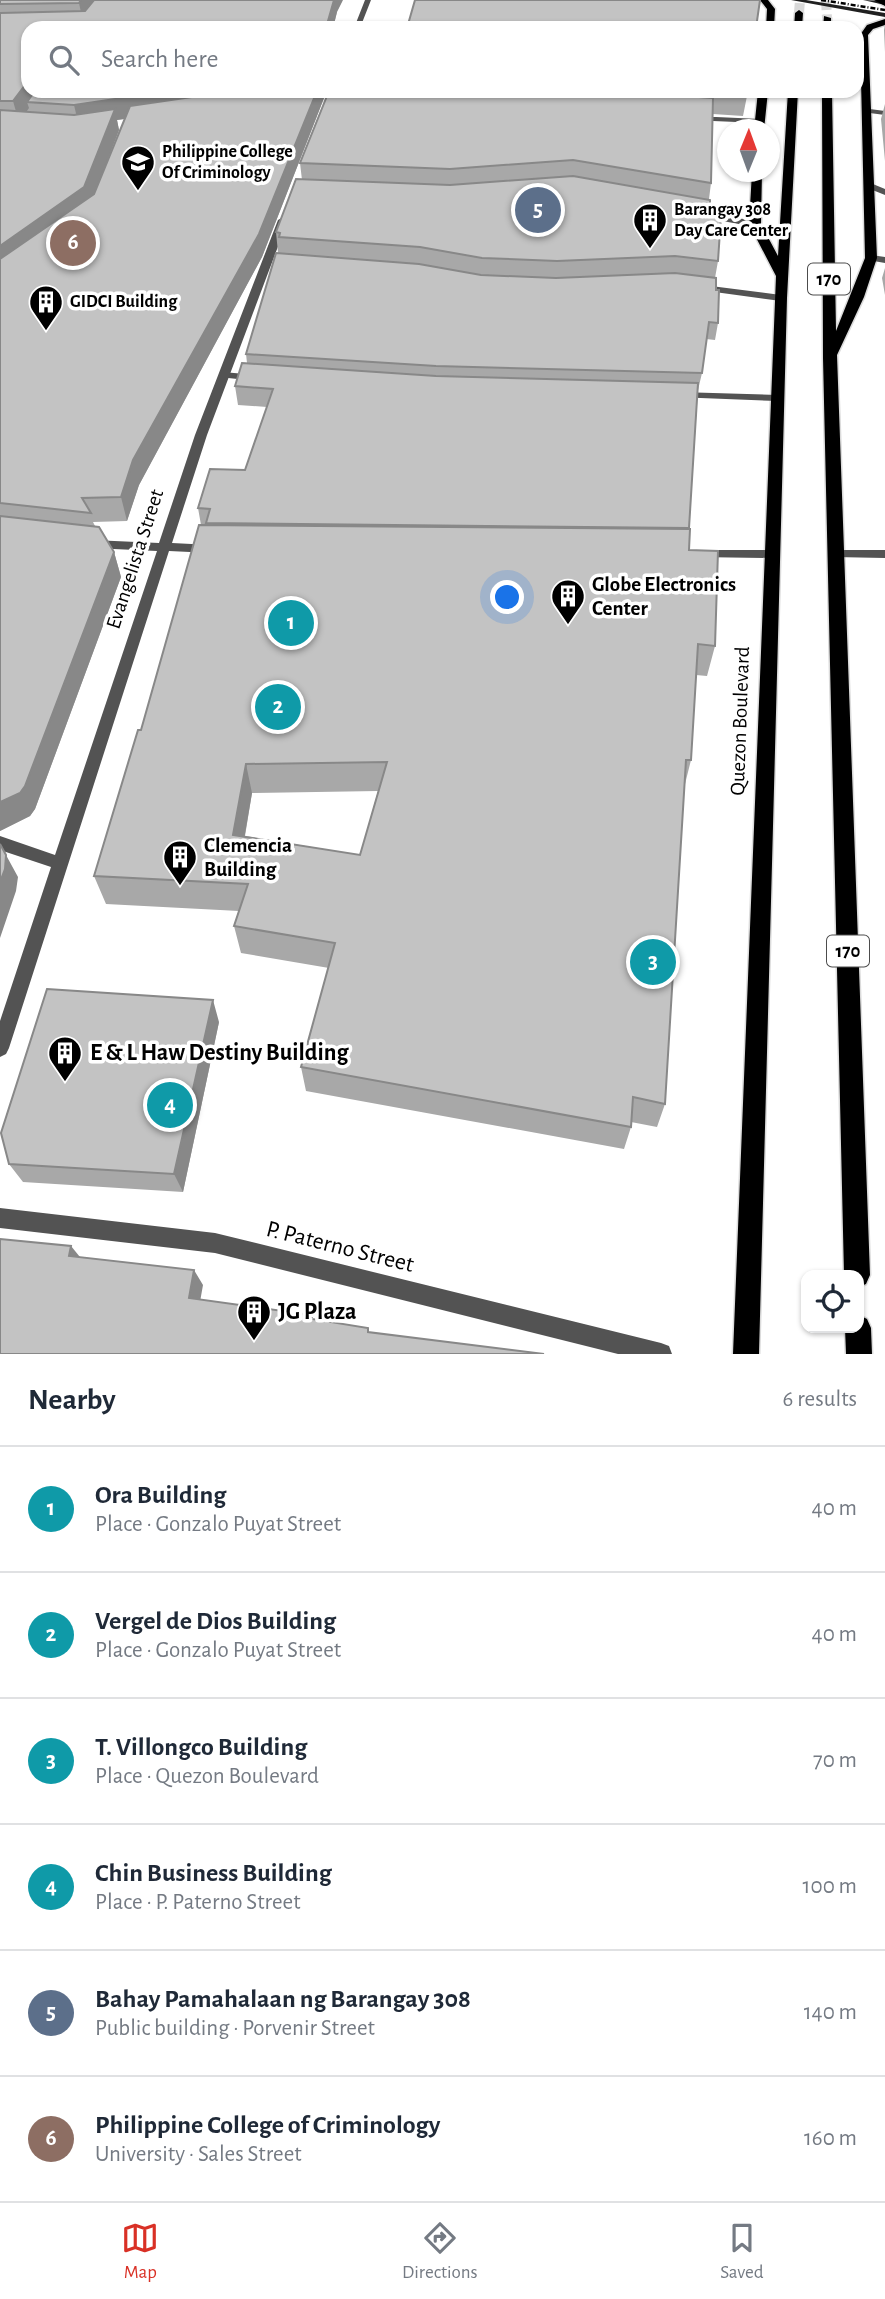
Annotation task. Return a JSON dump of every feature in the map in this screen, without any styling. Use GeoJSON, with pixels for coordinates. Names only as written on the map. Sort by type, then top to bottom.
{"type":"FeatureCollection","features":[{"type":"Feature","properties":{"kind":"main road"},"geometry":{"type":"LineString","coordinates":[[764,0],[771,12],[770,21]]}},
{"type":"Feature","properties":{"kind":"main road"},"geometry":{"type":"LineString","coordinates":[[794,0],[885,15]]}},
{"type":"Feature","properties":{"kind":"main road"},"geometry":{"type":"LineString","coordinates":[[866,0],[885,3]]}},
{"type":"Feature","properties":{"kind":"main road"},"geometry":{"type":"LineString","coordinates":[[878,0],[885,3]]}},
{"type":"Feature","properties":{"kind":"main road"},"geometry":{"type":"LineString","coordinates":[[798,21],[799,13]]}},
{"type":"Feature","properties":{"kind":"main road"},"geometry":{"type":"LineString","coordinates":[[830,358],[858,297],[871,258],[864,35],[870,27],[885,22]]}},
{"type":"Feature","properties":{"kind":"main road"},"geometry":{"type":"LineString","coordinates":[[761,119],[762,98]]}},
{"type":"Feature","properties":{"kind":"main road","name":"Quezon Boulevard"},"geometry":{"type":"LineString","coordinates":[[746,1354],[781,298],[793,98]]}},
{"type":"Feature","properties":{"kind":"main road","name":"170"},"geometry":{"type":"LineString","coordinates":[[827,98],[830,358],[838,554],[857,1270]]}},
{"type":"Feature","properties":{"kind":"main road"},"geometry":{"type":"LineString","coordinates":[[757,182],[755,224],[782,276]]}},
{"type":"Feature","properties":{"kind":"main road"},"geometry":{"type":"LineString","coordinates":[[858,1333],[859,1354]]}},
{"type":"Feature","properties":{"kind":"street"},"geometry":{"type":"LineString","coordinates":[[360,21],[368,0]]}},
{"type":"Feature","properties":{"kind":"street"},"geometry":{"type":"LineString","coordinates":[[865,110],[885,113]]}},
{"type":"Feature","properties":{"kind":"street"},"geometry":{"type":"LineString","coordinates":[[702,118],[717,119]]}},
{"type":"Feature","properties":{"kind":"street"},"geometry":{"type":"LineString","coordinates":[[867,185],[885,192]]}},
{"type":"Feature","properties":{"kind":"street","name":"Evangelista Street"},"geometry":{"type":"LineString","coordinates":[[0,1048],[162,548],[223,375],[288,207]]}},
{"type":"Feature","properties":{"kind":"street"},"geometry":{"type":"LineString","coordinates":[[689,213],[755,224]]}},
{"type":"Feature","properties":{"kind":"street"},"geometry":{"type":"LineString","coordinates":[[871,258],[885,260]]}},
{"type":"Feature","properties":{"kind":"street"},"geometry":{"type":"LineString","coordinates":[[266,264],[279,265]]}},
{"type":"Feature","properties":{"kind":"street"},"geometry":{"type":"LineString","coordinates":[[686,286],[781,298]]}},
{"type":"Feature","properties":{"kind":"street"},"geometry":{"type":"LineString","coordinates":[[223,375],[268,378]]}},
{"type":"Feature","properties":{"kind":"street"},"geometry":{"type":"LineString","coordinates":[[668,395],[778,398]]}},
{"type":"Feature","properties":{"kind":"street"},"geometry":{"type":"LineString","coordinates":[[80,543],[231,549]]}},
{"type":"Feature","properties":{"kind":"street"},"geometry":{"type":"LineString","coordinates":[[684,553],[773,554]]}},
{"type":"Feature","properties":{"kind":"street"},"geometry":{"type":"LineString","coordinates":[[838,554],[885,554]]}},
{"type":"Feature","properties":{"kind":"street"},"geometry":{"type":"LineString","coordinates":[[0,843],[59,863]]}},
{"type":"Feature","properties":{"kind":"street","name":"P. Paterno Street"},"geometry":{"type":"LineString","coordinates":[[0,1218],[215,1242],[662,1354]]}},
{"type":"Feature","properties":{"kind":"building"},"geometry":{"type":"Polygon","coordinates":[[[0,0],[81,0],[79,3],[0,4],[0,0]]]}},
{"type":"Feature","properties":{"kind":"building"},"geometry":{"type":"Polygon","coordinates":[[[94,0],[334,0],[328,21],[21,21],[21,90],[13,101],[0,101],[0,13],[85,11],[94,0]]]}},
{"type":"Feature","properties":{"kind":"building"},"geometry":{"type":"Polygon","coordinates":[[[415,0],[760,0],[757,21],[409,21],[415,0]]]}},
{"type":"Feature","properties":{"kind":"building"},"geometry":{"type":"Polygon","coordinates":[[[30,98],[122,98],[74,105],[27,102],[30,98]]]}},
{"type":"Feature","properties":{"kind":"building"},"geometry":{"type":"Polygon","coordinates":[[[185,98],[314,98],[259,234],[133,460],[121,497],[82,498],[91,513],[0,503],[0,259],[94,194],[130,106],[185,98]]]}},
{"type":"Feature","properties":{"kind":"building"},"geometry":{"type":"Polygon","coordinates":[[[326,98],[713,98],[711,183],[573,160],[450,169],[300,163],[326,98]]]}},
{"type":"Feature","properties":{"kind":"building"},"geometry":{"type":"Polygon","coordinates":[[[115,109],[84,187],[0,246],[0,110],[74,115],[115,109]]]}},
{"type":"Feature","properties":{"kind":"building"},"geometry":{"type":"Polygon","coordinates":[[[573,176],[710,200],[710,214],[721,216],[718,261],[675,256],[557,261],[482,258],[420,247],[279,237],[280,233],[276,232],[296,179],[450,185],[573,176]]]}},
{"type":"Feature","properties":{"kind":"building"},"geometry":{"type":"Polygon","coordinates":[[[276,253],[419,264],[481,275],[556,278],[675,273],[716,278],[716,290],[719,290],[718,323],[709,322],[702,373],[436,366],[246,354],[276,253]]]}},
{"type":"Feature","properties":{"kind":"building"},"geometry":{"type":"Polygon","coordinates":[[[242,363],[436,376],[698,383],[689,528],[206,523],[210,509],[198,508],[210,469],[245,470],[273,389],[235,386],[242,363]]]}},
{"type":"Feature","properties":{"kind":"building"},"geometry":{"type":"Polygon","coordinates":[[[0,516],[99,527],[114,552],[25,786],[20,793],[0,802],[0,516]]]}},
{"type":"Feature","properties":{"kind":"building"},"geometry":{"type":"Polygon","coordinates":[[[199,525],[690,529],[689,550],[718,551],[715,646],[698,644],[691,760],[686,760],[665,1104],[633,1097],[631,1127],[301,1067],[335,943],[234,926],[248,884],[94,876],[138,730],[141,730],[199,525]],[[387,762],[246,764],[233,835],[360,855],[387,762]]]}},
{"type":"Feature","properties":{"kind":"building"},"geometry":{"type":"Polygon","coordinates":[[[0,844],[6,855],[0,882],[0,844]]]}},
{"type":"Feature","properties":{"kind":"building"},"geometry":{"type":"Polygon","coordinates":[[[47,989],[213,1000],[174,1174],[9,1164],[1,1133],[47,989]]]}},
{"type":"Feature","properties":{"kind":"building"},"geometry":{"type":"Polygon","coordinates":[[[0,1239],[71,1246],[69,1256],[194,1270],[189,1298],[312,1315],[312,1319],[368,1328],[368,1332],[544,1354],[0,1354],[0,1239]]]}},
{"type":"Feature","properties":{"kind":"tunnel"},"geometry":{"type":"LineString","coordinates":[[799,13],[800,0]]}},
{"type":"Feature","properties":{"kind":"tunnel"},"geometry":{"type":"LineString","coordinates":[[826,0],[827,18]]}},
{"type":"Feature","properties":{"kind":"railway"},"geometry":{"type":"LineString","coordinates":[[821,0],[885,10]]}},
{"type":"Feature","properties":{"kind":"place","name":"Philippine College Of Criminology"},"geometry":{"type":"Point","coordinates":[138,192]}},
{"type":"Feature","properties":{"kind":"place","name":"Bahay Pamahalaan ng Barangay 308"},"geometry":{"type":"Point","coordinates":[538,210]}},
{"type":"Feature","properties":{"kind":"place","name":"Philippine College of Criminology"},"geometry":{"type":"Point","coordinates":[73,243]}},
{"type":"Feature","properties":{"kind":"place","name":"Barangay 308 Day Care Center"},"geometry":{"type":"Point","coordinates":[650,250]}},
{"type":"Feature","properties":{"kind":"place","name":"GIDCI Building"},"geometry":{"type":"Point","coordinates":[46,332]}},
{"type":"Feature","properties":{"kind":"place","name":"Ora Building"},"geometry":{"type":"Point","coordinates":[291,623]}},
{"type":"Feature","properties":{"kind":"place","name":"Globe Electronics Center"},"geometry":{"type":"Point","coordinates":[568,626]}},
{"type":"Feature","properties":{"kind":"place","name":"Vergel de Dios Building"},"geometry":{"type":"Point","coordinates":[278,707]}},
{"type":"Feature","properties":{"kind":"place","name":"Clemencia Building"},"geometry":{"type":"Point","coordinates":[180,887]}},
{"type":"Feature","properties":{"kind":"place","name":"T. Villongco Building"},"geometry":{"type":"Point","coordinates":[653,962]}},
{"type":"Feature","properties":{"kind":"place","name":"E & L Haw Destiny Building"},"geometry":{"type":"Point","coordinates":[65,1083]}},
{"type":"Feature","properties":{"kind":"place","name":"Chin Business Building"},"geometry":{"type":"Point","coordinates":[170,1105]}},
{"type":"Feature","properties":{"kind":"place","name":"JG Plaza"},"geometry":{"type":"Point","coordinates":[254,1342]}}]}
